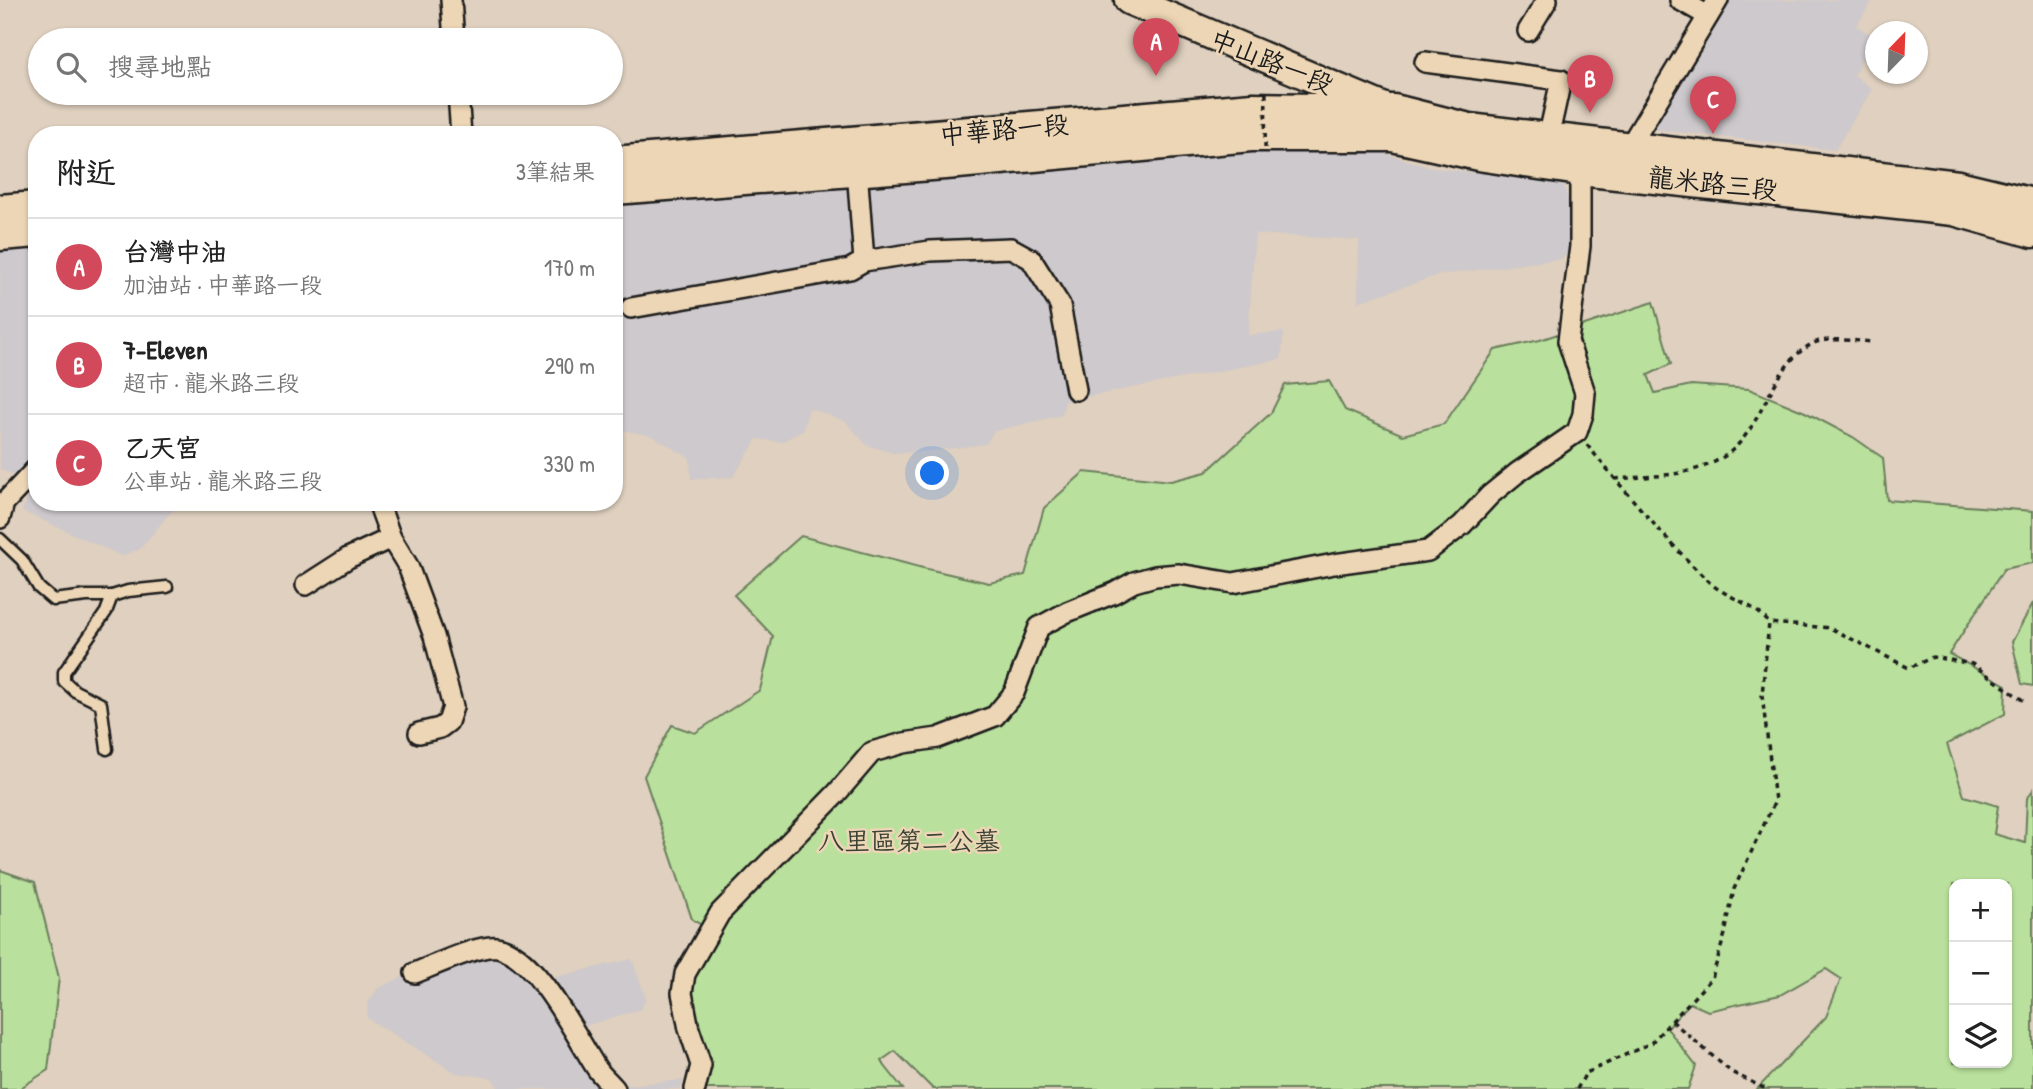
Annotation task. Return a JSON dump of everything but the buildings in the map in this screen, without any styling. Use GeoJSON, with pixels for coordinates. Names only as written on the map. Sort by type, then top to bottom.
{"type":"FeatureCollection","features":[{"type":"Feature","properties":{"kind":"main road","name":"中山路一段"},"geometry":{"type":"LineString","coordinates":[[1129,0],[1266,60],[1393,123]]}},
{"type":"Feature","properties":{"kind":"main road","name":"中華路一段"},"geometry":{"type":"LineString","coordinates":[[623,162],[1253,109],[1393,123]]}},
{"type":"Feature","properties":{"kind":"main road","name":"龍米路三段"},"geometry":{"type":"LineString","coordinates":[[1393,123],[1548,139],[1627,161],[1954,209],[2033,230]]}},
{"type":"Feature","properties":{"kind":"main road","name":"龍米路三段"},"geometry":{"type":"LineString","coordinates":[[1393,123],[1478,154],[1580,169],[1627,161],[1833,171],[1958,187],[2033,205]]}},
{"type":"Feature","properties":{"kind":"main road","name":"中華路一段"},"geometry":{"type":"LineString","coordinates":[[623,187],[958,162],[1393,123]]}},
{"type":"Feature","properties":{"kind":"main road"},"geometry":{"type":"LineString","coordinates":[[0,211],[28,209]]}},
{"type":"Feature","properties":{"kind":"main road"},"geometry":{"type":"LineString","coordinates":[[0,234],[28,232]]}},
{"type":"Feature","properties":{"kind":"street"},"geometry":{"type":"LineString","coordinates":[[451,0],[453,28]]}},
{"type":"Feature","properties":{"kind":"street"},"geometry":{"type":"LineString","coordinates":[[1528,31],[1547,0]]}},
{"type":"Feature","properties":{"kind":"street"},"geometry":{"type":"LineString","coordinates":[[1627,161],[1713,8],[1681,0]]}},
{"type":"Feature","properties":{"kind":"street"},"geometry":{"type":"LineString","coordinates":[[1425,62],[1561,80],[1548,139]]}},
{"type":"Feature","properties":{"kind":"street"},"geometry":{"type":"LineString","coordinates":[[459,105],[460,126]]}},
{"type":"Feature","properties":{"kind":"street"},"geometry":{"type":"LineString","coordinates":[[857,169],[864,261]]}},
{"type":"Feature","properties":{"kind":"street"},"geometry":{"type":"LineString","coordinates":[[695,1089],[701,1065],[689,1029],[682,993],[685,974],[720,913],[836,794],[872,752],[904,743],[938,738],[995,716],[1014,693],[1039,627],[1134,582],[1155,576],[1179,574],[1233,583],[1334,564],[1428,551],[1462,525],[1490,495],[1517,473],[1577,432],[1583,414],[1585,393],[1568,341],[1580,246],[1580,169]]}},
{"type":"Feature","properties":{"kind":"street"},"geometry":{"type":"LineString","coordinates":[[631,308],[850,270],[864,261],[930,251],[1011,248],[1031,259],[1060,305],[1076,390]]}},
{"type":"Feature","properties":{"kind":"street"},"geometry":{"type":"LineString","coordinates":[[0,518],[4,503],[28,478]]}},
{"type":"Feature","properties":{"kind":"street"},"geometry":{"type":"LineString","coordinates":[[381,511],[391,538],[408,566],[453,707],[448,722],[440,728],[419,733]]}},
{"type":"Feature","properties":{"kind":"street"},"geometry":{"type":"LineString","coordinates":[[306,585],[348,558],[391,538]]}},
{"type":"Feature","properties":{"kind":"street"},"geometry":{"type":"LineString","coordinates":[[415,973],[470,952],[495,947],[513,954],[531,968],[598,1071],[615,1089]]}},
{"type":"Feature","properties":{"kind":"lane"},"geometry":{"type":"LineString","coordinates":[[0,539],[22,560],[39,588],[53,600],[112,596],[167,587]]}},
{"type":"Feature","properties":{"kind":"lane"},"geometry":{"type":"LineString","coordinates":[[107,749],[101,704],[75,691],[64,681],[64,671],[106,612],[112,596]]}},
{"type":"Feature","properties":{"kind":"path"},"geometry":{"type":"LineString","coordinates":[[1265,148],[1266,90]]}},
{"type":"Feature","properties":{"kind":"path"},"geometry":{"type":"LineString","coordinates":[[1615,479],[1686,472],[1720,459],[1743,440],[1792,358],[1815,342],[1872,342]]}},
{"type":"Feature","properties":{"kind":"path"},"geometry":{"type":"LineString","coordinates":[[1577,432],[1615,479],[1709,583],[1761,613],[1769,623],[1762,695],[1775,801],[1734,889],[1712,978],[1651,1043],[1586,1073],[1577,1089]]}},
{"type":"Feature","properties":{"kind":"path"},"geometry":{"type":"LineString","coordinates":[[1769,623],[1830,628],[1909,668],[1933,657],[1972,664],[2024,701]]}},
{"type":"Feature","properties":{"kind":"path"},"geometry":{"type":"LineString","coordinates":[[1672,1021],[1731,1072],[1766,1089]]}},
{"type":"Feature","properties":{"kind":"shaded area"},"geometry":{"type":"Polygon","coordinates":[[[1726,0],[1873,0],[1856,26],[1865,31],[1865,54],[1854,75],[1872,89],[1835,150],[1653,129],[1726,0]]]}},
{"type":"Feature","properties":{"kind":"shaded area"},"geometry":{"type":"Polygon","coordinates":[[[1308,144],[1385,153],[1431,168],[1563,181],[1580,245],[1560,259],[1439,275],[1358,302],[1359,240],[1255,234],[1248,335],[1284,332],[1281,359],[1065,401],[1062,415],[994,431],[986,444],[923,452],[893,453],[867,445],[845,421],[809,408],[803,430],[782,442],[757,439],[733,477],[691,479],[690,458],[652,436],[623,430],[623,200],[1308,144]]]}},
{"type":"Feature","properties":{"kind":"shaded area"},"geometry":{"type":"Polygon","coordinates":[[[28,243],[28,482],[0,469],[0,245],[28,243]]]}},
{"type":"Feature","properties":{"kind":"shaded area"},"geometry":{"type":"Polygon","coordinates":[[[28,496],[28,511],[172,511],[140,549],[122,556],[22,511],[28,496]]]}},
{"type":"Feature","properties":{"kind":"shaded area"},"geometry":{"type":"Polygon","coordinates":[[[484,943],[514,946],[551,978],[632,959],[646,999],[641,1009],[581,1027],[617,1086],[683,1080],[681,1089],[499,1089],[492,1078],[456,1073],[367,1018],[368,1003],[378,988],[484,943]]]}},
{"type":"Feature","properties":{"kind":"green space","name":"八里區第二公墓"},"geometry":{"type":"Polygon","coordinates":[[[1653,302],[1671,364],[1648,375],[1655,393],[1691,385],[1749,389],[1805,412],[1853,437],[1883,458],[1887,500],[2033,511],[2033,563],[2004,569],[1949,654],[2006,685],[2005,714],[1947,744],[1964,796],[1998,806],[1994,834],[2025,843],[2027,798],[2033,790],[2033,1089],[1757,1089],[1826,1017],[1841,979],[1826,969],[1780,995],[1708,1011],[1690,1003],[1667,1028],[1696,1066],[1688,1089],[933,1089],[895,1051],[881,1061],[903,1089],[704,1089],[691,1002],[693,978],[714,933],[692,919],[644,776],[672,725],[695,733],[760,690],[773,636],[734,595],[801,536],[989,583],[1025,575],[1044,508],[1084,472],[1171,481],[1206,472],[1271,413],[1285,385],[1329,381],[1345,410],[1403,435],[1444,424],[1495,350],[1540,340],[1653,302]]]}},
{"type":"Feature","properties":{"kind":"green space"},"geometry":{"type":"Polygon","coordinates":[[[2033,603],[2033,686],[2022,684],[2012,642],[2033,603]]]}},
{"type":"Feature","properties":{"kind":"green space"},"geometry":{"type":"Polygon","coordinates":[[[0,870],[35,882],[59,978],[48,1070],[19,1089],[0,1089],[0,870]]]}},
{"type":"Feature","properties":{"kind":"place","name":"台灣中油"},"geometry":{"type":"Point","coordinates":[1156,76]}},
{"type":"Feature","properties":{"kind":"place","name":"7-Eleven"},"geometry":{"type":"Point","coordinates":[1590,113]}},
{"type":"Feature","properties":{"kind":"place","name":"乙天宮"},"geometry":{"type":"Point","coordinates":[1713,134]}}]}
